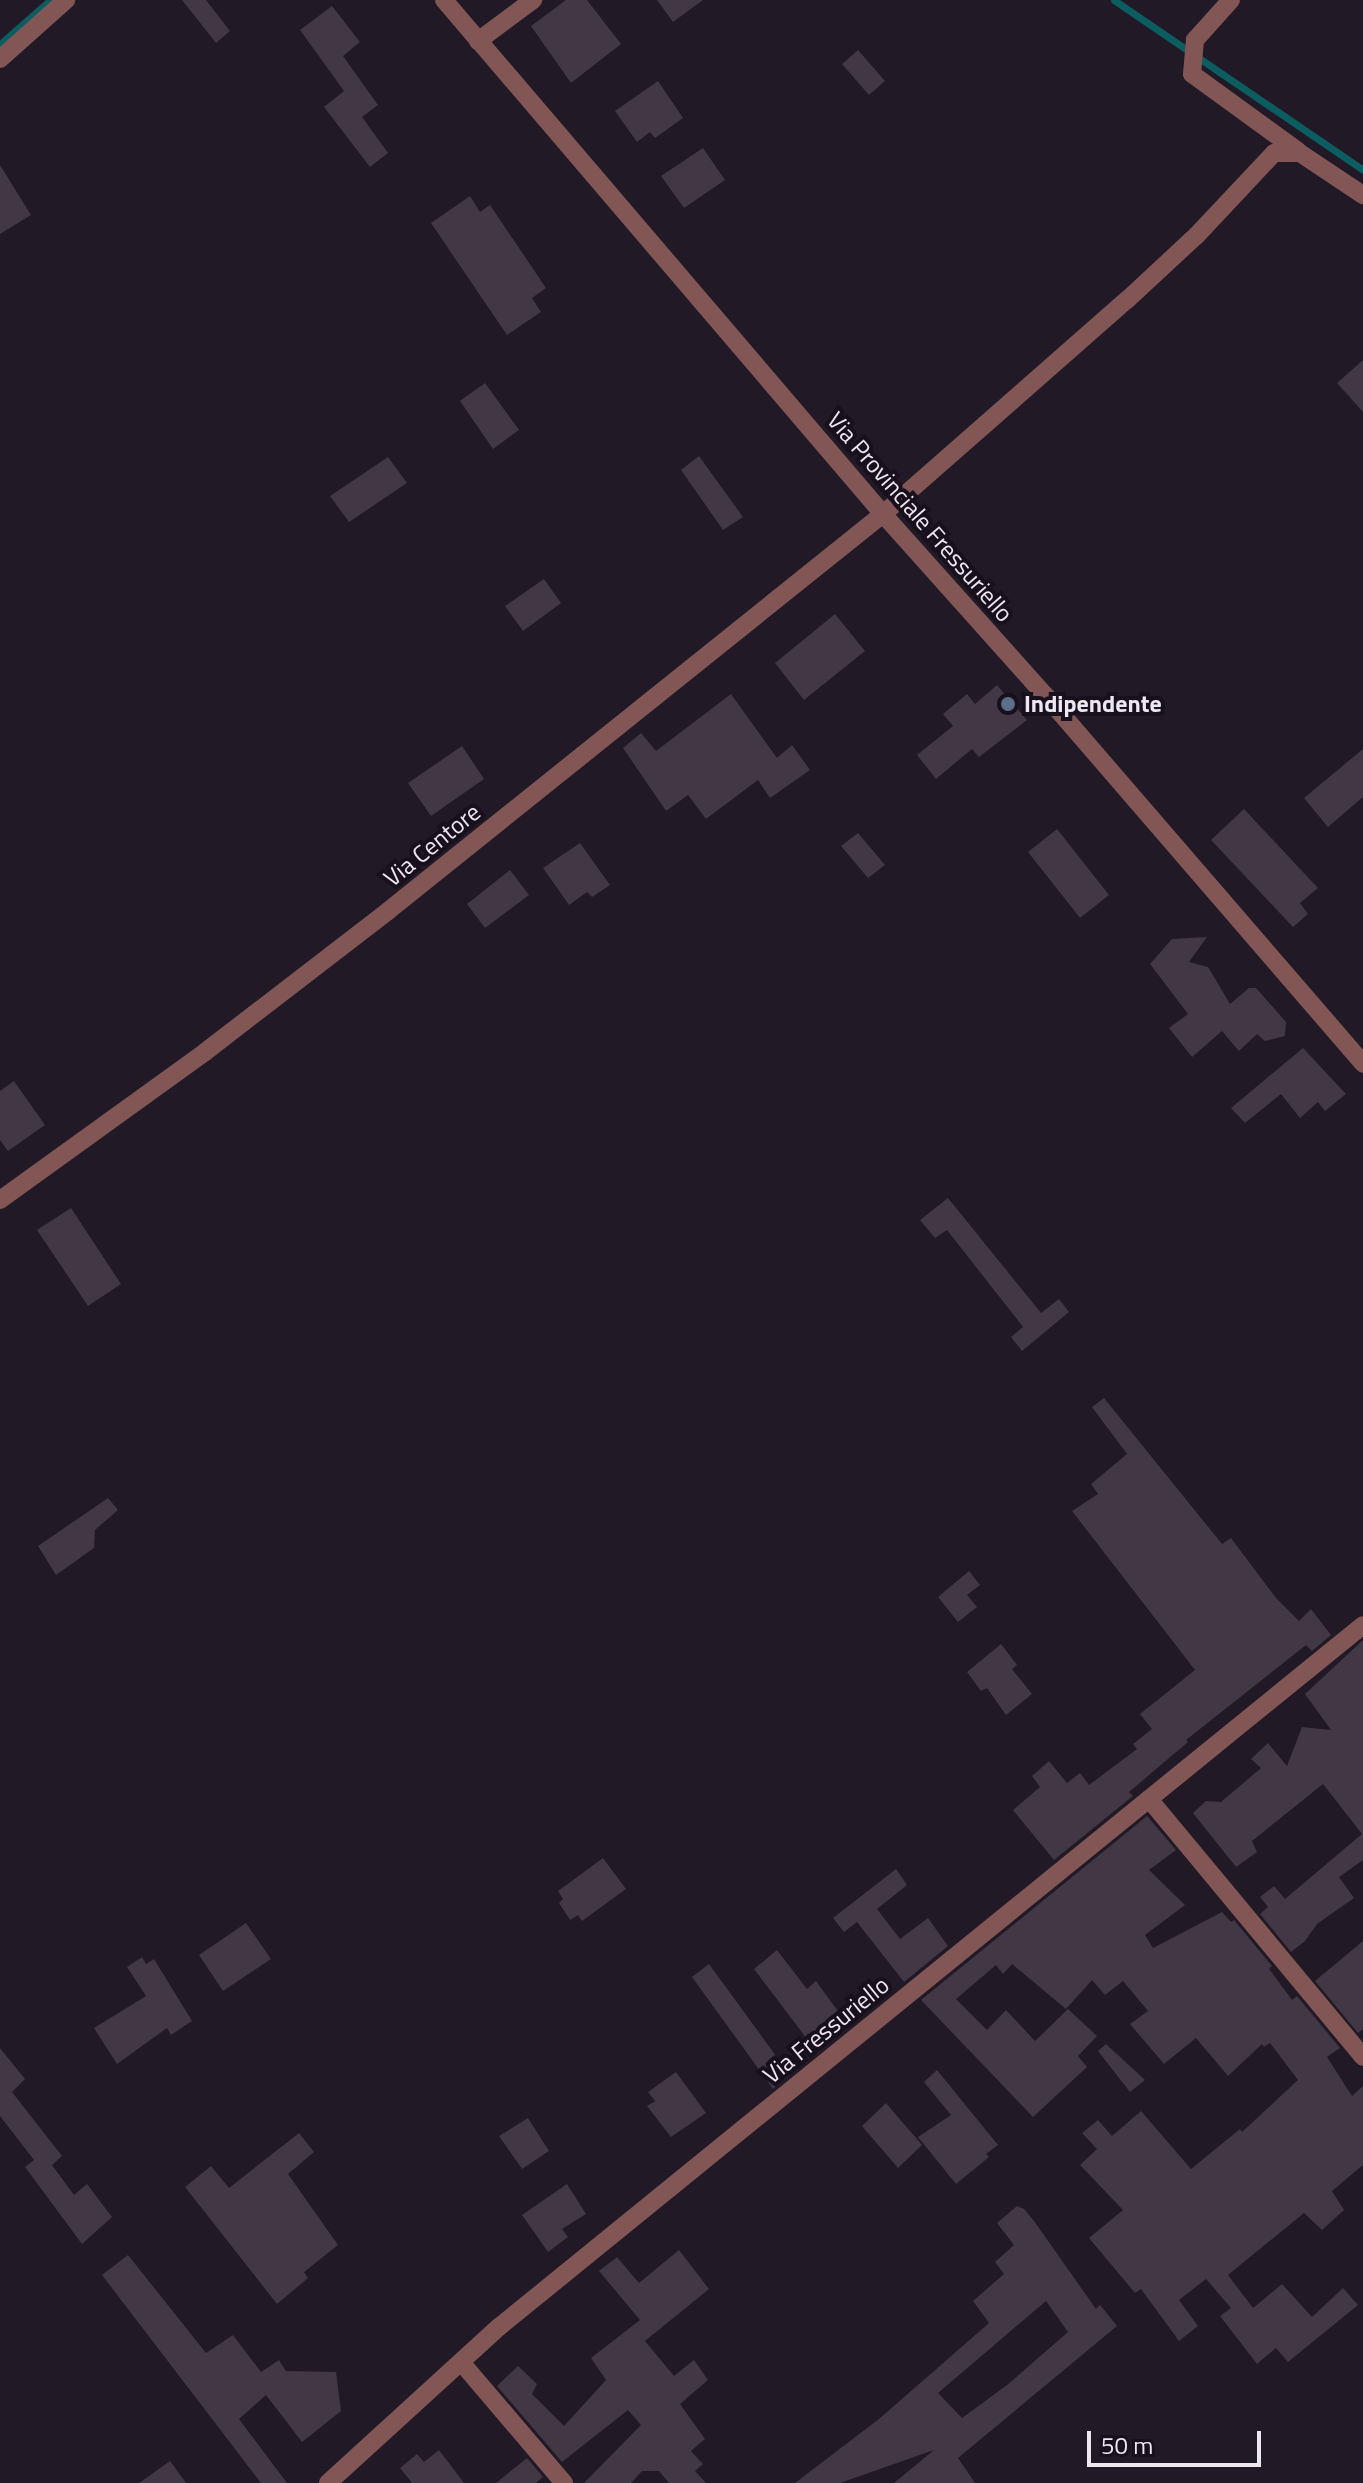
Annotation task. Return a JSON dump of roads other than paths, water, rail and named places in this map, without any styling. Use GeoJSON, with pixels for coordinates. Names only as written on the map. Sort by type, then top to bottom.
{"type":"FeatureCollection","features":[{"type":"Feature","properties":{"kind":"street"},"geometry":{"type":"LineString","coordinates":[[0,59],[66,0]]}},
{"type":"Feature","properties":{"kind":"street","name":"Via Provinciale Fressuriello"},"geometry":{"type":"LineString","coordinates":[[444,0],[883,514],[1045,695],[1363,1064]]}},
{"type":"Feature","properties":{"kind":"street"},"geometry":{"type":"LineString","coordinates":[[478,41],[533,0]]}},
{"type":"Feature","properties":{"kind":"street"},"geometry":{"type":"LineString","coordinates":[[1231,0],[1195,40],[1192,74],[1363,195]]}},
{"type":"Feature","properties":{"kind":"street","name":"Via Centore"},"geometry":{"type":"LineString","coordinates":[[0,1200],[205,1052],[388,911],[883,514],[1127,300],[1197,235],[1274,153],[1300,153]]}},
{"type":"Feature","properties":{"kind":"street","name":"Via Fressuriello"},"geometry":{"type":"LineString","coordinates":[[328,2483],[499,2327],[1363,1625]]}},
{"type":"Feature","properties":{"kind":"street"},"geometry":{"type":"LineString","coordinates":[[1149,1799],[1363,2057]]}},
{"type":"Feature","properties":{"kind":"street"},"geometry":{"type":"LineString","coordinates":[[461,2362],[564,2483]]}},
{"type":"Feature","properties":{"kind":"waterway"},"geometry":{"type":"LineString","coordinates":[[0,44],[50,0]]}},
{"type":"Feature","properties":{"kind":"waterway"},"geometry":{"type":"LineString","coordinates":[[1114,0],[1363,170]]}},
{"type":"Feature","properties":{"kind":"place","name":"Indipendente"},"geometry":{"type":"Point","coordinates":[1008,704]}}]}
